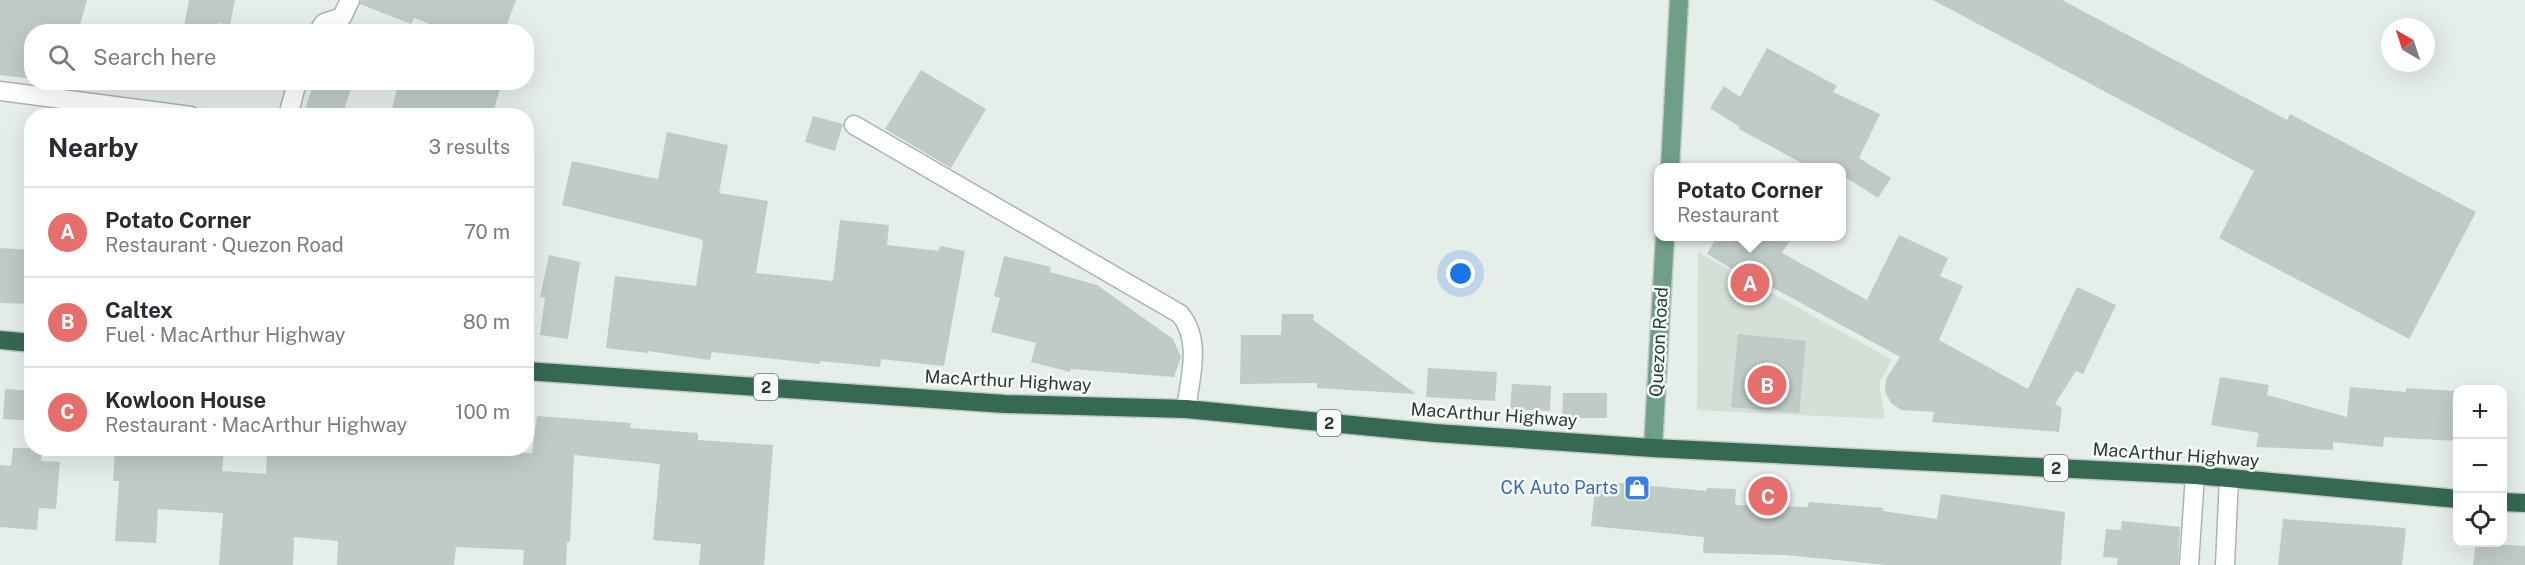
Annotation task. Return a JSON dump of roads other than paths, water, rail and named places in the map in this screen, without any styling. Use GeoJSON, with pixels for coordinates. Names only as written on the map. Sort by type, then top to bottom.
{"type":"FeatureCollection","features":[{"type":"Feature","properties":{"kind":"highway"},"geometry":{"type":"LineString","coordinates":[[0,340],[24,342]]}},
{"type":"Feature","properties":{"kind":"highway","name":"MacArthur Highway"},"geometry":{"type":"LineString","coordinates":[[534,372],[1005,404],[1186,410],[1436,433],[1653,448],[2195,475],[2453,499]]}},
{"type":"Feature","properties":{"kind":"highway"},"geometry":{"type":"LineString","coordinates":[[2507,502],[2525,503]]}},
{"type":"Feature","properties":{"kind":"main road"},"geometry":{"type":"LineString","coordinates":[[1670,163],[1679,0]]}},
{"type":"Feature","properties":{"kind":"main road","name":"Quezon Road"},"geometry":{"type":"LineString","coordinates":[[1653,448],[1665,241]]}},
{"type":"Feature","properties":{"kind":"street"},"geometry":{"type":"LineString","coordinates":[[323,24],[342,17],[350,0]]}},
{"type":"Feature","properties":{"kind":"street"},"geometry":{"type":"LineString","coordinates":[[290,108],[295,90]]}},
{"type":"Feature","properties":{"kind":"street"},"geometry":{"type":"LineString","coordinates":[[0,91],[130,108]]}},
{"type":"Feature","properties":{"kind":"street"},"geometry":{"type":"LineString","coordinates":[[854,124],[1180,314],[1186,321],[1193,350],[1186,410]]}},
{"type":"Feature","properties":{"kind":"street"},"geometry":{"type":"LineString","coordinates":[[2189,565],[2195,475]]}},
{"type":"Feature","properties":{"kind":"street"},"geometry":{"type":"LineString","coordinates":[[2225,565],[2229,478]]}},
{"type":"Feature","properties":{"kind":"place","name":"Potato Corner"},"geometry":{"type":"Point","coordinates":[1750,283]}},
{"type":"Feature","properties":{"kind":"place","name":"Caltex"},"geometry":{"type":"Point","coordinates":[1767,385]}},
{"type":"Feature","properties":{"kind":"place","name":"CK Auto Parts"},"geometry":{"type":"Point","coordinates":[1637,488]}},
{"type":"Feature","properties":{"kind":"place","name":"Kowloon House"},"geometry":{"type":"Point","coordinates":[1768,496]}}]}
